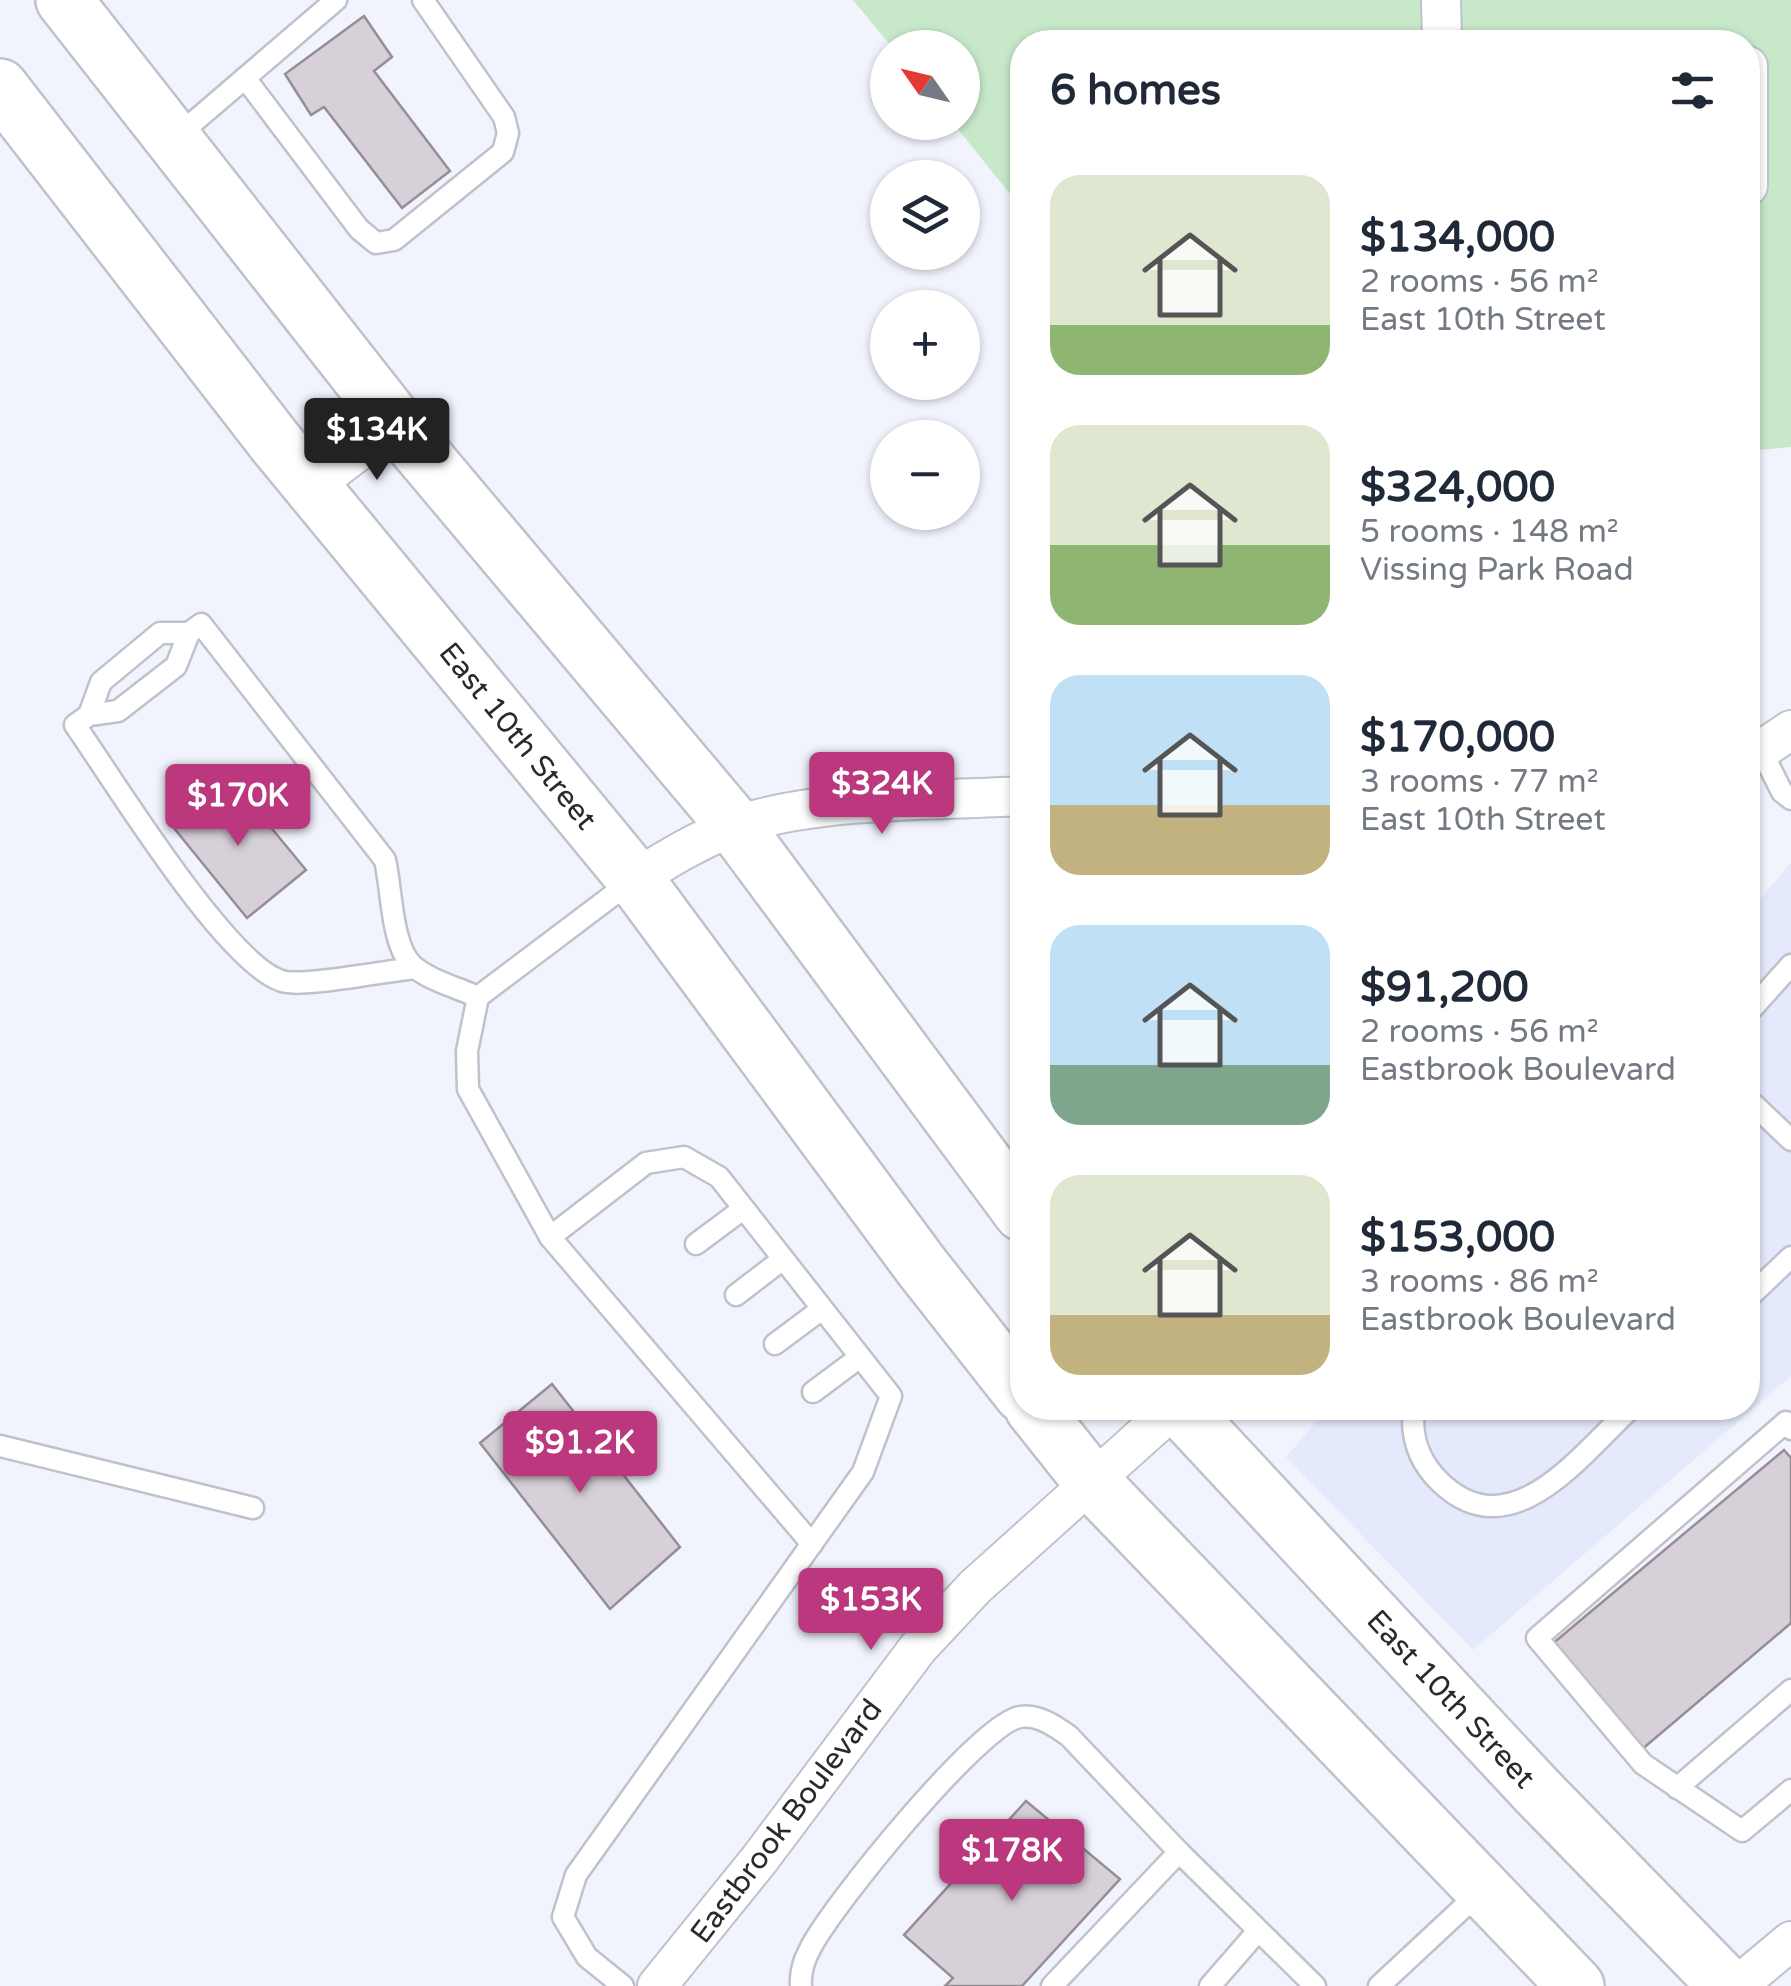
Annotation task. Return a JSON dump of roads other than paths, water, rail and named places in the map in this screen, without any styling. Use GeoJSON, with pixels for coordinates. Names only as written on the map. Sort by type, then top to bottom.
{"type":"FeatureCollection","features":[{"type":"Feature","properties":{"kind":"main road"},"geometry":{"type":"LineString","coordinates":[[64,0],[396,423],[735,826],[1010,1197]]}},
{"type":"Feature","properties":{"kind":"main road","name":"East 10th Street"},"geometry":{"type":"LineString","coordinates":[[0,87],[312,486],[635,879],[922,1267],[1010,1379]]}},
{"type":"Feature","properties":{"kind":"main road"},"geometry":{"type":"LineString","coordinates":[[1043,1420],[1091,1481],[1576,1986]]}},
{"type":"Feature","properties":{"kind":"main road","name":"East 10th Street"},"geometry":{"type":"LineString","coordinates":[[1188,1420],[1537,1791],[1727,1986]]}},
{"type":"Feature","properties":{"kind":"street"},"geometry":{"type":"LineString","coordinates":[[1441,0],[1442,30]]}},
{"type":"Feature","properties":{"kind":"street"},"geometry":{"type":"LineString","coordinates":[[312,486],[396,423]]}},
{"type":"Feature","properties":{"kind":"street"},"geometry":{"type":"LineString","coordinates":[[635,879],[687,847],[735,826],[844,805],[1010,797]]}},
{"type":"Feature","properties":{"kind":"street","name":"Eastbrook Boulevard"},"geometry":{"type":"LineString","coordinates":[[657,1986],[759,1860],[918,1648],[975,1587],[1163,1420]]}},
{"type":"Feature","properties":{"kind":"street"},"geometry":{"type":"LineString","coordinates":[[1737,1986],[1791,1941]]}},
{"type":"Feature","properties":{"kind":"lane"},"geometry":{"type":"LineString","coordinates":[[173,139],[336,0]]}},
{"type":"Feature","properties":{"kind":"lane"},"geometry":{"type":"LineString","coordinates":[[245,78],[359,229],[376,244],[394,240],[503,152],[508,133],[504,118],[424,0]]}},
{"type":"Feature","properties":{"kind":"lane"},"geometry":{"type":"LineString","coordinates":[[195,628],[160,633],[101,682],[89,714],[75,726],[219,930],[248,963],[285,982],[415,968],[478,998]]}},
{"type":"Feature","properties":{"kind":"lane"},"geometry":{"type":"LineString","coordinates":[[89,714],[118,711],[176,666],[195,628]]}},
{"type":"Feature","properties":{"kind":"lane"},"geometry":{"type":"LineString","coordinates":[[195,628],[385,860],[395,901],[394,933],[415,968]]}},
{"type":"Feature","properties":{"kind":"lane"},"geometry":{"type":"LineString","coordinates":[[1766,744],[1782,792],[1791,799]]}},
{"type":"Feature","properties":{"kind":"lane"},"geometry":{"type":"LineString","coordinates":[[635,879],[478,998],[467,1051],[468,1089],[550,1237],[620,1305],[740,1449],[812,1544]]}},
{"type":"Feature","properties":{"kind":"lane"},"geometry":{"type":"LineString","coordinates":[[1760,1001],[1788,973]]}},
{"type":"Feature","properties":{"kind":"lane"},"geometry":{"type":"LineString","coordinates":[[1760,1110],[1791,1140]]}},
{"type":"Feature","properties":{"kind":"lane"},"geometry":{"type":"LineString","coordinates":[[550,1237],[646,1164],[684,1157],[718,1177],[890,1396],[863,1472],[576,1876],[563,1917],[587,1957],[623,1986]]}},
{"type":"Feature","properties":{"kind":"lane"},"geometry":{"type":"LineString","coordinates":[[696,1244],[743,1209]]}},
{"type":"Feature","properties":{"kind":"lane"},"geometry":{"type":"LineString","coordinates":[[1760,1287],[1791,1257]]}},
{"type":"Feature","properties":{"kind":"lane"},"geometry":{"type":"LineString","coordinates":[[736,1295],[783,1259]]}},
{"type":"Feature","properties":{"kind":"lane"},"geometry":{"type":"LineString","coordinates":[[775,1344],[822,1309]]}},
{"type":"Feature","properties":{"kind":"lane"},"geometry":{"type":"LineString","coordinates":[[813,1392],[860,1357]]}},
{"type":"Feature","properties":{"kind":"lane"},"geometry":{"type":"LineString","coordinates":[[1412,1420],[1411,1430],[1426,1469],[1457,1498],[1496,1509],[1535,1497],[1618,1420]]}},
{"type":"Feature","properties":{"kind":"lane"},"geometry":{"type":"LineString","coordinates":[[1791,1429],[1786,1422],[1537,1638],[1643,1764],[1742,1831],[1791,1790]]}},
{"type":"Feature","properties":{"kind":"lane"},"geometry":{"type":"LineString","coordinates":[[0,1446],[253,1508]]}},
{"type":"Feature","properties":{"kind":"lane"},"geometry":{"type":"LineString","coordinates":[[1677,1788],[1791,1690]]}},
{"type":"Feature","properties":{"kind":"lane"},"geometry":{"type":"LineString","coordinates":[[801,1986],[810,1949],[860,1876],[961,1763],[997,1728],[1020,1717],[1047,1721],[1069,1736],[1178,1852],[1315,1986]]}},
{"type":"Feature","properties":{"kind":"lane"},"geometry":{"type":"LineString","coordinates":[[1052,1986],[1178,1852]]}},
{"type":"Feature","properties":{"kind":"lane"},"geometry":{"type":"LineString","coordinates":[[1379,1986],[1482,1889]]}},
{"type":"Feature","properties":{"kind":"lane"},"geometry":{"type":"LineString","coordinates":[[1210,1986],[1258,1932]]}}]}
